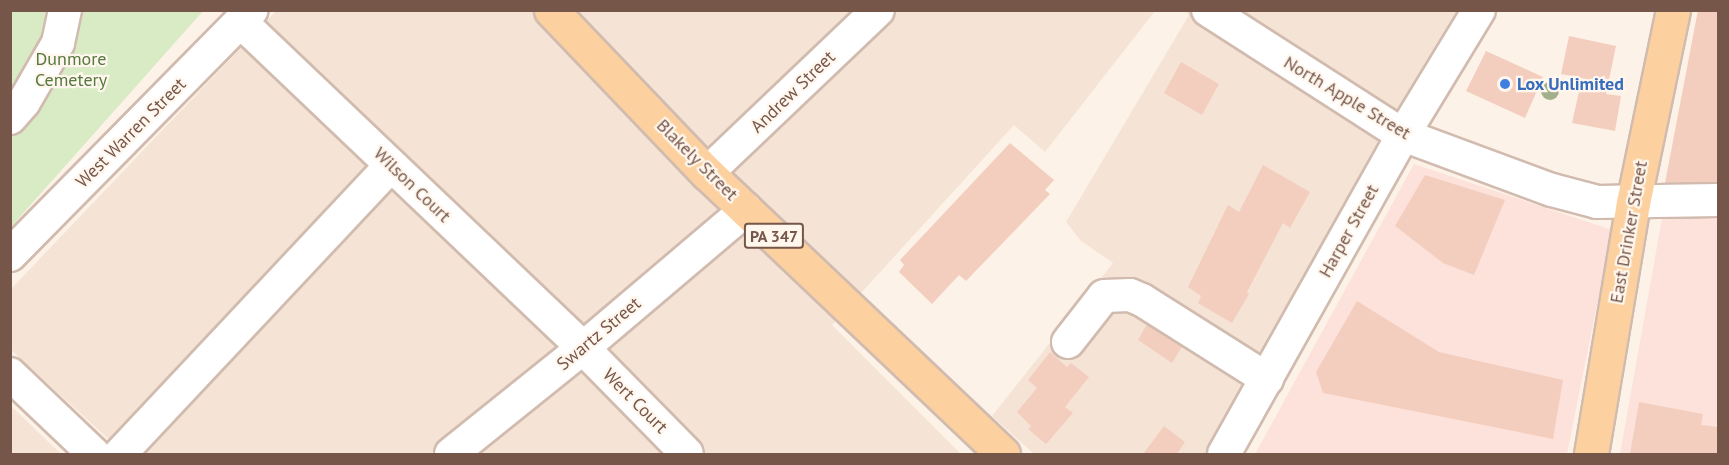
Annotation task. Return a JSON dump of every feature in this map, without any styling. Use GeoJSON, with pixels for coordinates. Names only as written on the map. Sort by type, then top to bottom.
{"type":"FeatureCollection","features":[{"type":"Feature","properties":{"kind":"main road","name":"Blakely Street"},"geometry":{"type":"LineString","coordinates":[[551,10],[707,173],[1003,454]]}},
{"type":"Feature","properties":{"kind":"main road","name":"East Drinker Street"},"geometry":{"type":"LineString","coordinates":[[1592,454],[1633,203],[1673,10]]}},
{"type":"Feature","properties":{"kind":"street"},"geometry":{"type":"LineString","coordinates":[[10,118],[24,102],[58,43],[65,10]]}},
{"type":"Feature","properties":{"kind":"street","name":"Andrew Street"},"geometry":{"type":"LineString","coordinates":[[707,173],[879,10]]}},
{"type":"Feature","properties":{"kind":"street","name":"North Apple Street"},"geometry":{"type":"LineString","coordinates":[[1208,10],[1403,135],[1552,190],[1597,202],[1719,201]]}},
{"type":"Feature","properties":{"kind":"street","name":"Harper Street"},"geometry":{"type":"LineString","coordinates":[[1224,454],[1403,135],[1479,10]]}},
{"type":"Feature","properties":{"kind":"street","name":"Wilson Court"},"geometry":{"type":"LineString","coordinates":[[246,16],[391,165],[582,348]]}},
{"type":"Feature","properties":{"kind":"street","name":"West Warren Street"},"geometry":{"type":"LineString","coordinates":[[10,255],[246,16]]}},
{"type":"Feature","properties":{"kind":"street"},"geometry":{"type":"LineString","coordinates":[[120,454],[391,165]]}},
{"type":"Feature","properties":{"kind":"street","name":"Swartz Street"},"geometry":{"type":"LineString","coordinates":[[451,454],[582,348],[746,210]]}},
{"type":"Feature","properties":{"kind":"street"},"geometry":{"type":"LineString","coordinates":[[1068,342],[1104,296],[1130,295],[1142,300],[1267,379]]}},
{"type":"Feature","properties":{"kind":"street","name":"Wert Court"},"geometry":{"type":"LineString","coordinates":[[582,348],[687,454]]}},
{"type":"Feature","properties":{"kind":"street"},"geometry":{"type":"LineString","coordinates":[[10,374],[94,454]]}},
{"type":"Feature","properties":{"kind":"shaded area"},"geometry":{"type":"Polygon","coordinates":[[[276,11],[1155,11],[1045,152],[1014,125],[832,325],[961,454],[125,454],[11,350],[10,290],[276,11]]]}},
{"type":"Feature","properties":{"kind":"shaded area"},"geometry":{"type":"Polygon","coordinates":[[[1185,11],[1456,11],[1380,137],[1206,454],[1034,454],[992,416],[1113,263],[1081,241],[1066,222],[1189,15],[1185,11]]]}},
{"type":"Feature","properties":{"kind":"shaded area"},"geometry":{"type":"Polygon","coordinates":[[[1414,164],[1612,230],[1567,454],[1255,454],[1414,164]]]}},
{"type":"Feature","properties":{"kind":"shaded area"},"geometry":{"type":"Polygon","coordinates":[[[1662,218],[1718,218],[1718,454],[1620,454],[1662,218]]]}},
{"type":"Feature","properties":{"kind":"shaded area"},"geometry":{"type":"Polygon","coordinates":[[[11,406],[61,454],[11,454],[11,406]]]}},
{"type":"Feature","properties":{"kind":"green space","name":"Dunmore Cemetery"},"geometry":{"type":"Polygon","coordinates":[[[11,11],[203,11],[11,227],[11,11]]]}},
{"type":"Feature","properties":{"kind":"building"},"geometry":{"type":"Polygon","coordinates":[[[1698,10],[1719,10],[1719,182],[1665,183],[1698,10]]]}},
{"type":"Feature","properties":{"kind":"building"},"geometry":{"type":"Polygon","coordinates":[[[1569,36],[1616,46],[1606,94],[1621,96],[1615,131],[1572,123],[1582,78],[1561,74],[1569,36]]]}},
{"type":"Feature","properties":{"kind":"building","name":"Lox Unlimited"},"geometry":{"type":"Polygon","coordinates":[[[1486,51],[1543,77],[1525,118],[1466,91],[1486,51]]]}},
{"type":"Feature","properties":{"kind":"building"},"geometry":{"type":"Polygon","coordinates":[[[1181,62],[1219,84],[1202,115],[1164,93],[1181,62]]]}},
{"type":"Feature","properties":{"kind":"building"},"geometry":{"type":"Polygon","coordinates":[[[1010,143],[1054,180],[1045,190],[1050,194],[966,281],[959,275],[932,304],[899,272],[904,265],[900,260],[1010,143]]]}},
{"type":"Feature","properties":{"kind":"building"},"geometry":{"type":"Polygon","coordinates":[[[1263,165],[1310,192],[1290,228],[1283,223],[1247,292],[1249,294],[1232,323],[1198,303],[1201,296],[1188,287],[1228,205],[1239,212],[1263,165]]]}},
{"type":"Feature","properties":{"kind":"building"},"geometry":{"type":"Polygon","coordinates":[[[1425,175],[1505,200],[1474,275],[1443,263],[1395,226],[1425,175]]]}},
{"type":"Feature","properties":{"kind":"building"},"geometry":{"type":"Polygon","coordinates":[[[1357,301],[1439,352],[1563,380],[1553,439],[1323,393],[1316,372],[1357,301]]]}},
{"type":"Feature","properties":{"kind":"building"},"geometry":{"type":"Polygon","coordinates":[[[1147,324],[1182,347],[1172,363],[1138,340],[1147,324]]]}},
{"type":"Feature","properties":{"kind":"building"},"geometry":{"type":"Polygon","coordinates":[[[1050,352],[1067,367],[1071,363],[1089,377],[1065,407],[1073,413],[1046,444],[1028,429],[1031,426],[1017,412],[1037,388],[1028,380],[1050,352]]]}},
{"type":"Feature","properties":{"kind":"building"},"geometry":{"type":"Polygon","coordinates":[[[1639,402],[1703,414],[1701,425],[1719,427],[1719,454],[1630,454],[1639,402]]]}},
{"type":"Feature","properties":{"kind":"building"},"geometry":{"type":"Polygon","coordinates":[[[1164,426],[1185,442],[1177,454],[1143,454],[1164,426]]]}},
{"type":"Feature","properties":{"kind":"place","name":"Lox Unlimited"},"geometry":{"type":"Point","coordinates":[1505,84]}}]}
